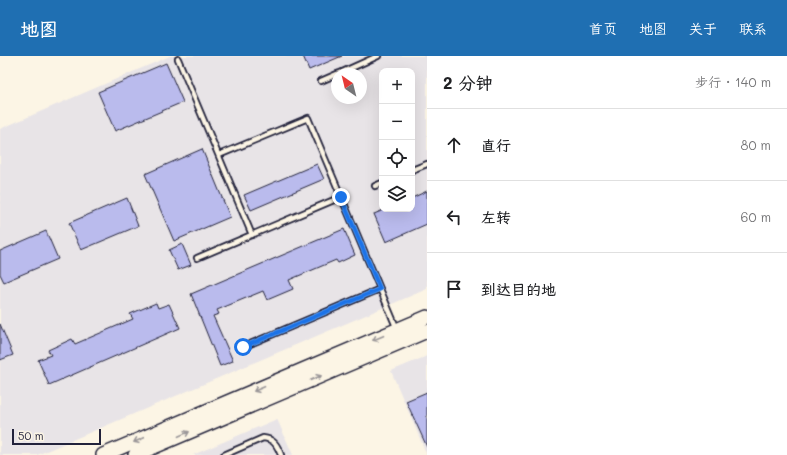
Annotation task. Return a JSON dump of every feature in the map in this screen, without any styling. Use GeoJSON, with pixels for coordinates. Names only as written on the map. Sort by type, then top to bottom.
{"type":"FeatureCollection","features":[{"type":"Feature","properties":{"kind":"street"},"geometry":{"type":"LineString","coordinates":[[103,455],[427,317]]}},
{"type":"Feature","properties":{"kind":"street"},"geometry":{"type":"LineString","coordinates":[[135,455],[427,331]]}},
{"type":"Feature","properties":{"kind":"lane"},"geometry":{"type":"LineString","coordinates":[[351,68],[378,56]]}},
{"type":"Feature","properties":{"kind":"lane"},"geometry":{"type":"LineString","coordinates":[[178,59],[252,235]]}},
{"type":"Feature","properties":{"kind":"lane"},"geometry":{"type":"LineString","coordinates":[[321,81],[331,77]]}},
{"type":"Feature","properties":{"kind":"lane"},"geometry":{"type":"LineString","coordinates":[[219,155],[308,118],[397,330]]}},
{"type":"Feature","properties":{"kind":"lane"},"geometry":{"type":"LineString","coordinates":[[415,169],[427,164]]}},
{"type":"Feature","properties":{"kind":"lane"},"geometry":{"type":"LineString","coordinates":[[375,186],[379,184]]}},
{"type":"Feature","properties":{"kind":"lane"},"geometry":{"type":"LineString","coordinates":[[197,258],[341,197]]}},
{"type":"Feature","properties":{"kind":"lane"},"geometry":{"type":"LineString","coordinates":[[243,347],[380,289]]}},
{"type":"Feature","properties":{"kind":"lane"},"geometry":{"type":"LineString","coordinates":[[224,455],[263,438],[269,439],[276,443],[281,455]]}},
{"type":"Feature","properties":{"kind":"shaded area"},"geometry":{"type":"Polygon","coordinates":[[[170,56],[427,56],[427,289],[37,455],[0,455],[0,129],[170,56]]]}},
{"type":"Feature","properties":{"kind":"shaded area"},"geometry":{"type":"Polygon","coordinates":[[[427,356],[427,455],[391,371],[427,356]]]}},
{"type":"Feature","properties":{"kind":"shaded area"},"geometry":{"type":"Polygon","coordinates":[[[277,419],[293,455],[193,455],[277,419]]]}},
{"type":"Feature","properties":{"kind":"building"},"geometry":{"type":"Polygon","coordinates":[[[303,56],[342,56],[309,70],[303,56]]]}},
{"type":"Feature","properties":{"kind":"building"},"geometry":{"type":"Polygon","coordinates":[[[166,63],[183,102],[115,131],[98,92],[166,63]]]}},
{"type":"Feature","properties":{"kind":"building"},"geometry":{"type":"Polygon","coordinates":[[[202,149],[230,217],[174,241],[145,174],[202,149]]]}},
{"type":"Feature","properties":{"kind":"building"},"geometry":{"type":"Polygon","coordinates":[[[317,164],[324,179],[251,210],[244,195],[317,164]]]}},
{"type":"Feature","properties":{"kind":"building"},"geometry":{"type":"Polygon","coordinates":[[[427,191],[427,224],[386,242],[374,214],[379,212],[415,212],[415,197],[427,191]]]}},
{"type":"Feature","properties":{"kind":"building"},"geometry":{"type":"Polygon","coordinates":[[[127,198],[138,226],[81,250],[69,223],[127,198]]]}},
{"type":"Feature","properties":{"kind":"building"},"geometry":{"type":"Polygon","coordinates":[[[344,229],[355,255],[338,263],[336,260],[289,280],[293,289],[267,300],[263,291],[217,310],[219,314],[213,316],[233,361],[220,366],[191,294],[344,229]]]}},
{"type":"Feature","properties":{"kind":"building"},"geometry":{"type":"Polygon","coordinates":[[[46,231],[58,259],[4,282],[0,274],[0,251],[46,231]]]}},
{"type":"Feature","properties":{"kind":"building"},"geometry":{"type":"Polygon","coordinates":[[[182,244],[191,265],[178,270],[169,250],[182,244]]]}},
{"type":"Feature","properties":{"kind":"building"},"geometry":{"type":"Polygon","coordinates":[[[156,303],[158,308],[169,304],[180,328],[49,385],[38,360],[51,355],[48,350],[72,339],[75,344],[133,319],[130,314],[156,303]]]}},
{"type":"Feature","properties":{"kind":"building"},"geometry":{"type":"Polygon","coordinates":[[[0,324],[13,355],[0,360],[0,324]]]}},
{"type":"Feature","properties":{"kind":"building"},"geometry":{"type":"Polygon","coordinates":[[[427,392],[427,447],[406,401],[427,392]]]}},
{"type":"Feature","properties":{"kind":"route"},"geometry":{"type":"LineString","coordinates":[[243,347],[380,289],[341,197]]}}]}
